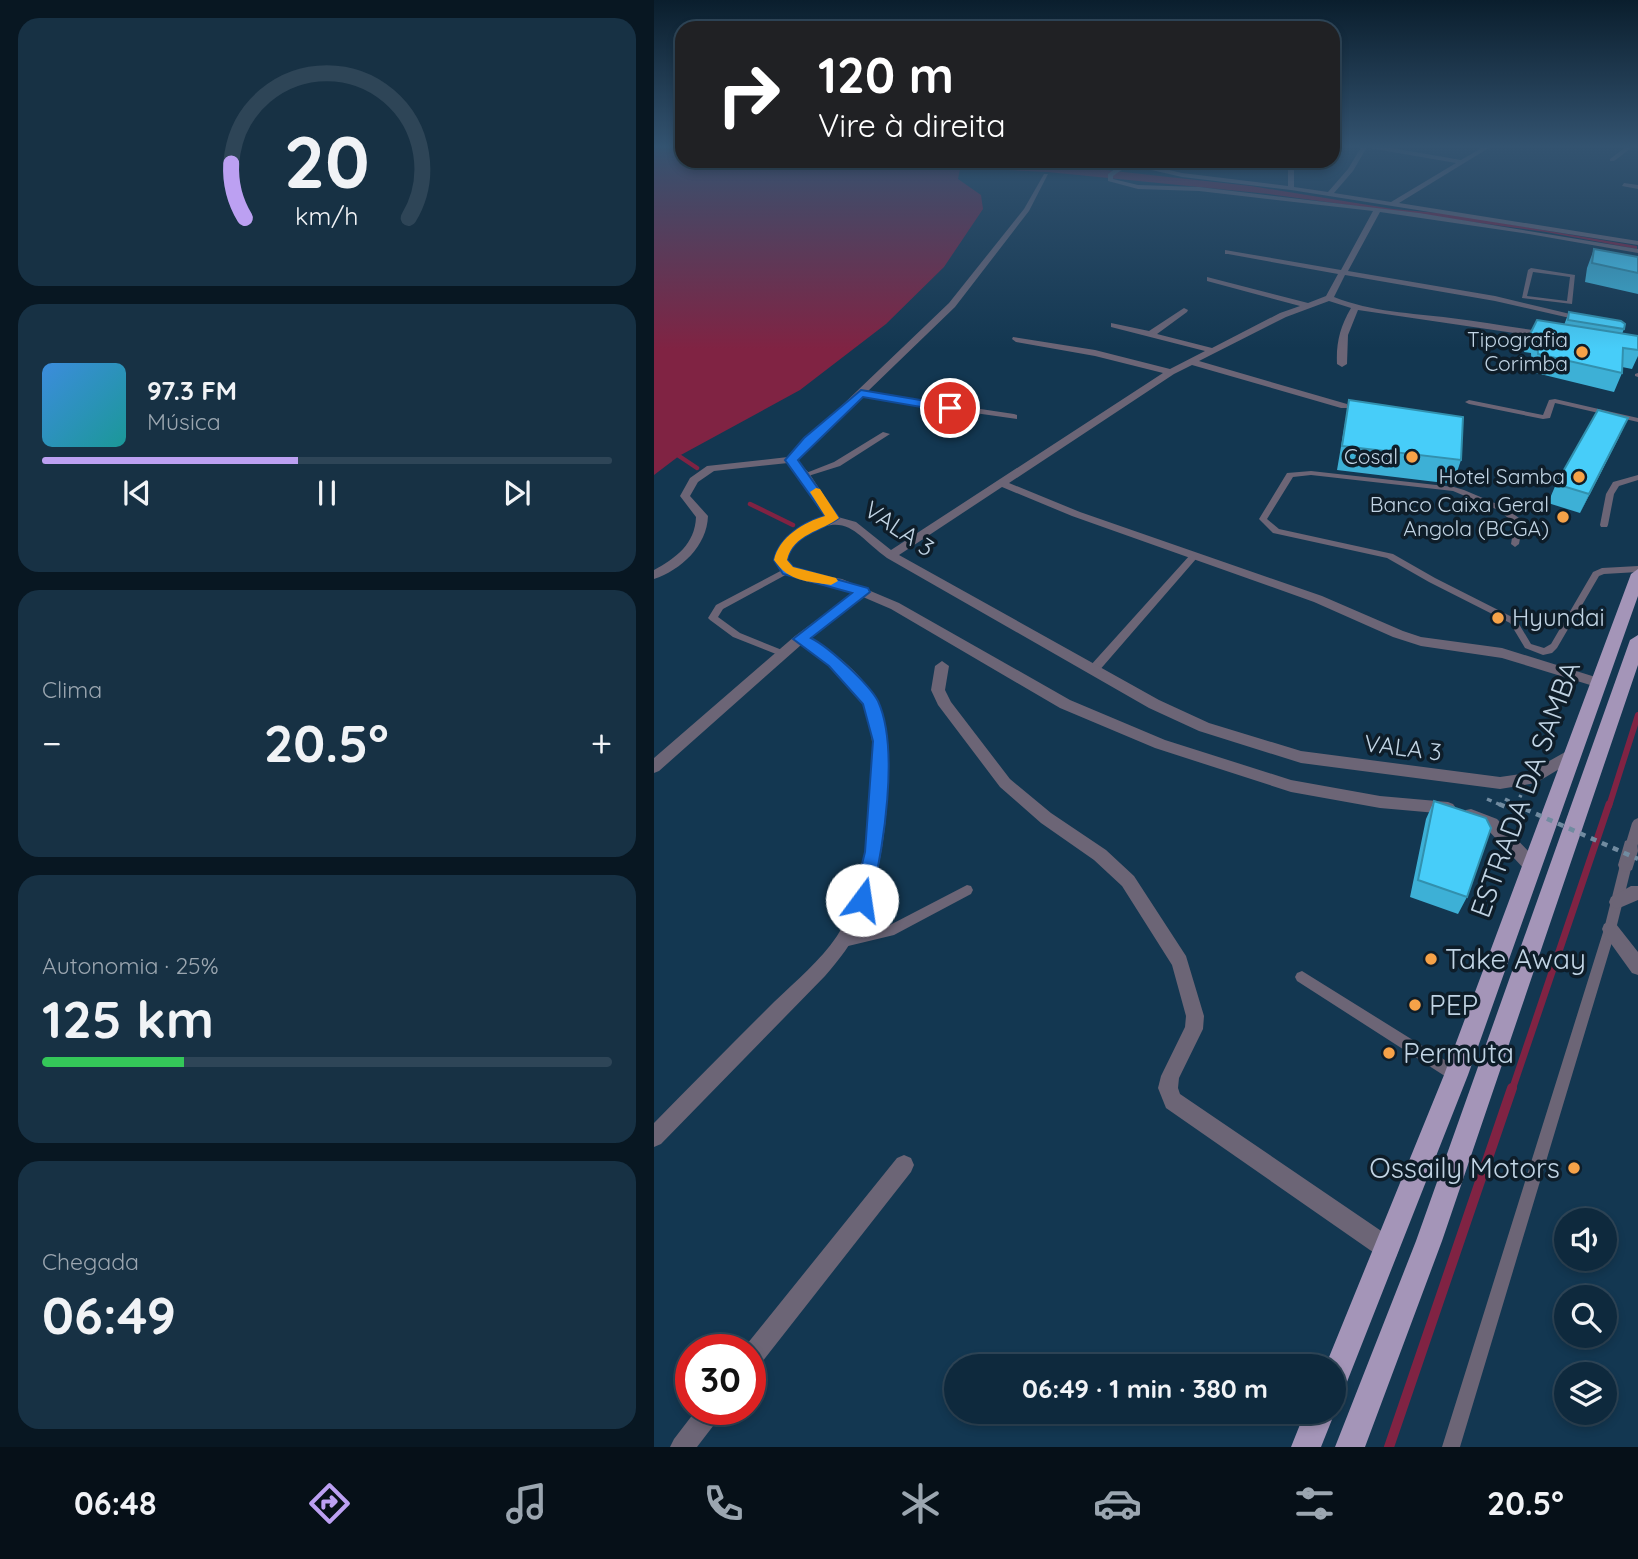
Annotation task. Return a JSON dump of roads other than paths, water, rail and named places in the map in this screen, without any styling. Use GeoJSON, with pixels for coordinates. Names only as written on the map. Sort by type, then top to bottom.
{"type":"FeatureCollection","features":[{"type":"Feature","properties":{"kind":"main road","name":"ESTRADA DA SAMBA"},"geometry":{"type":"LineString","coordinates":[[1345,1354],[1456,1075],[1638,575]]}},
{"type":"Feature","properties":{"kind":"main road"},"geometry":{"type":"LineString","coordinates":[[1350,1447],[1429,1241],[1638,640]]}},
{"type":"Feature","properties":{"kind":"main road"},"geometry":{"type":"LineString","coordinates":[[1306,1447],[1315,1424]]}},
{"type":"Feature","properties":{"kind":"street"},"geometry":{"type":"LineString","coordinates":[[654,575],[690,548],[704,528],[702,516],[692,507],[686,496],[694,480],[711,468],[791,460],[952,305],[1024,214]]}},
{"type":"Feature","properties":{"kind":"street"},"geometry":{"type":"LineString","coordinates":[[1329,298],[1376,214]]}},
{"type":"Feature","properties":{"kind":"street"},"geometry":{"type":"LineString","coordinates":[[1398,214],[1476,223],[1638,251]]}},
{"type":"Feature","properties":{"kind":"street"},"geometry":{"type":"LineString","coordinates":[[1454,214],[1638,243]]}},
{"type":"Feature","properties":{"kind":"street"},"geometry":{"type":"LineString","coordinates":[[1228,251],[1342,274],[1539,303],[1598,322]]}},
{"type":"Feature","properties":{"kind":"street"},"geometry":{"type":"LineString","coordinates":[[1210,279],[1306,304]]}},
{"type":"Feature","properties":{"kind":"street"},"geometry":{"type":"LineString","coordinates":[[891,555],[1171,372],[1306,304],[1329,298],[1355,309],[1557,337]]}},
{"type":"Feature","properties":{"kind":"street"},"geometry":{"type":"LineString","coordinates":[[1342,364],[1344,328],[1355,309]]}},
{"type":"Feature","properties":{"kind":"street"},"geometry":{"type":"LineString","coordinates":[[1151,334],[1184,310]]}},
{"type":"Feature","properties":{"kind":"street"},"geometry":{"type":"LineString","coordinates":[[1114,325],[1215,351]]}},
{"type":"Feature","properties":{"kind":"street"},"geometry":{"type":"LineString","coordinates":[[1016,339],[1095,353],[1171,372]]}},
{"type":"Feature","properties":{"kind":"street"},"geometry":{"type":"LineString","coordinates":[[1192,362],[1344,406]]}},
{"type":"Feature","properties":{"kind":"street"},"geometry":{"type":"LineString","coordinates":[[861,394],[1014,418]]}},
{"type":"Feature","properties":{"kind":"street"},"geometry":{"type":"LineString","coordinates":[[791,460],[805,475],[827,520],[794,538],[783,550],[781,560],[788,570],[863,592],[896,606],[1065,704],[1120,729],[1257,777],[1291,786],[1380,802],[1454,809],[1492,824],[1531,866]]}},
{"type":"Feature","properties":{"kind":"street"},"geometry":{"type":"LineString","coordinates":[[1001,483],[1193,556],[1318,599],[1421,642],[1502,653],[1600,683]]}},
{"type":"Feature","properties":{"kind":"street","name":"VALA 3"},"geometry":{"type":"LineString","coordinates":[[827,520],[854,525],[875,545],[891,555],[1094,669],[1181,717],[1244,742],[1301,757],[1500,783],[1531,779],[1574,754]]}},
{"type":"Feature","properties":{"kind":"street"},"geometry":{"type":"LineString","coordinates":[[654,767],[800,639],[863,592]]}},
{"type":"Feature","properties":{"kind":"street"},"geometry":{"type":"LineString","coordinates":[[654,1137],[844,940],[858,915],[874,852],[881,741],[870,702],[834,662],[816,646],[800,639]]}},
{"type":"Feature","properties":{"kind":"street"},"geometry":{"type":"LineString","coordinates":[[942,666],[938,690],[945,705],[1005,783],[1046,818],[1100,855],[1128,881],[1180,962],[1195,1016],[1194,1029],[1170,1076],[1168,1088],[1173,1101],[1388,1249]]}},
{"type":"Feature","properties":{"kind":"street"},"geometry":{"type":"LineString","coordinates":[[1617,902],[1631,893],[1638,893]]}},
{"type":"Feature","properties":{"kind":"street"},"geometry":{"type":"LineString","coordinates":[[1610,929],[1638,967]]}},
{"type":"Feature","properties":{"kind":"street"},"geometry":{"type":"LineString","coordinates":[[766,1339],[904,1165]]}},
{"type":"Feature","properties":{"kind":"street"},"geometry":{"type":"LineString","coordinates":[[682,1447],[699,1425]]}},
{"type":"Feature","properties":{"kind":"lane"},"geometry":{"type":"LineString","coordinates":[[1531,270],[1573,276],[1570,303],[1539,303],[1524,297],[1531,270]]}},
{"type":"Feature","properties":{"kind":"lane"},"geometry":{"type":"LineString","coordinates":[[1469,402],[1543,417],[1547,416],[1552,402],[1555,401],[1638,420]]}},
{"type":"Feature","properties":{"kind":"lane"},"geometry":{"type":"LineString","coordinates":[[805,475],[837,464],[886,434]]}},
{"type":"Feature","properties":{"kind":"lane"},"geometry":{"type":"LineString","coordinates":[[1515,544],[1518,527],[1516,520],[1508,513],[1469,494],[1454,489],[1311,473],[1290,475],[1264,519],[1276,531],[1390,556],[1513,621],[1528,646],[1543,652],[1554,646],[1596,574],[1610,570],[1638,569]]}},
{"type":"Feature","properties":{"kind":"lane"},"geometry":{"type":"LineString","coordinates":[[1604,525],[1610,494],[1616,484],[1638,477]]}},
{"type":"Feature","properties":{"kind":"lane"},"geometry":{"type":"LineString","coordinates":[[1094,669],[1193,556]]}},
{"type":"Feature","properties":{"kind":"lane"},"geometry":{"type":"LineString","coordinates":[[784,654],[737,635],[719,625],[713,618],[719,607],[788,570]]}},
{"type":"Feature","properties":{"kind":"lane"},"geometry":{"type":"LineString","coordinates":[[1451,1447],[1632,857],[1638,823]]}},
{"type":"Feature","properties":{"kind":"lane"},"geometry":{"type":"LineString","coordinates":[[844,940],[890,931],[967,891]]}},
{"type":"Feature","properties":{"kind":"lane"},"geometry":{"type":"LineString","coordinates":[[1302,977],[1456,1075]]}},
{"type":"Feature","properties":{"kind":"waterway"},"geometry":{"type":"LineString","coordinates":[[679,456],[697,468]]}},
{"type":"Feature","properties":{"kind":"waterway"},"geometry":{"type":"LineString","coordinates":[[750,504],[793,525]]}},
{"type":"Feature","properties":{"kind":"waterway"},"geometry":{"type":"LineString","coordinates":[[1609,806],[1638,715]]}},
{"type":"Feature","properties":{"kind":"waterway"},"geometry":{"type":"LineString","coordinates":[[1512,1090],[1609,804]]}},
{"type":"Feature","properties":{"kind":"waterway"},"geometry":{"type":"LineString","coordinates":[[1389,1447],[1512,1088]]}},
{"type":"Feature","properties":{"kind":"place","name":"Tipografia Corimba"},"geometry":{"type":"Point","coordinates":[1582,352]}},
{"type":"Feature","properties":{"kind":"place","name":"Cosal"},"geometry":{"type":"Point","coordinates":[1412,457]}},
{"type":"Feature","properties":{"kind":"place","name":"Hotel Samba"},"geometry":{"type":"Point","coordinates":[1579,477]}},
{"type":"Feature","properties":{"kind":"place","name":"Banco Caixa Geral Angola (BCGA)"},"geometry":{"type":"Point","coordinates":[1563,517]}},
{"type":"Feature","properties":{"kind":"place","name":"Hyundai"},"geometry":{"type":"Point","coordinates":[1498,618]}},
{"type":"Feature","properties":{"kind":"place","name":"Take Away"},"geometry":{"type":"Point","coordinates":[1431,959]}},
{"type":"Feature","properties":{"kind":"place","name":"PEP"},"geometry":{"type":"Point","coordinates":[1415,1005]}},
{"type":"Feature","properties":{"kind":"place","name":"Permuta"},"geometry":{"type":"Point","coordinates":[1389,1053]}},
{"type":"Feature","properties":{"kind":"place","name":"Ossaily Motors"},"geometry":{"type":"Point","coordinates":[1574,1168]}}]}
